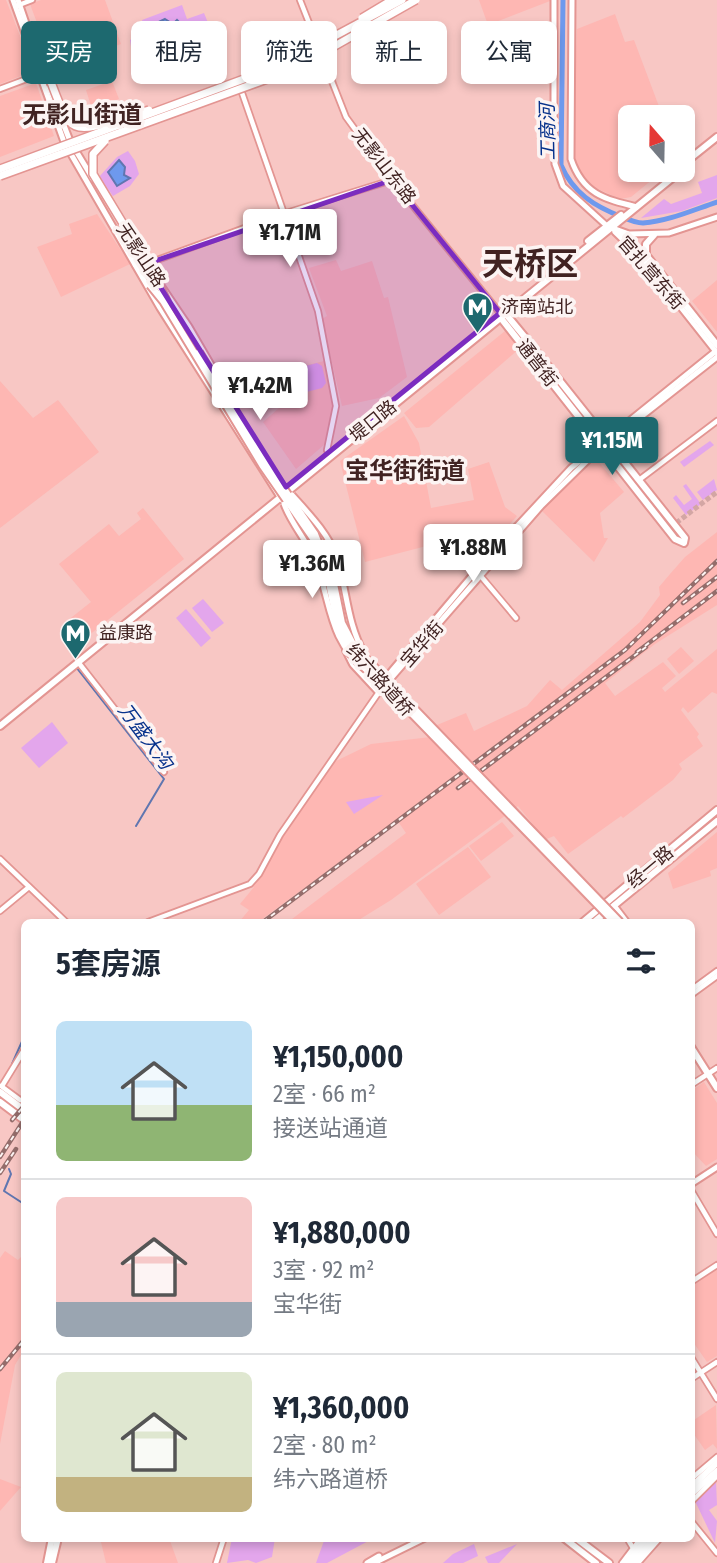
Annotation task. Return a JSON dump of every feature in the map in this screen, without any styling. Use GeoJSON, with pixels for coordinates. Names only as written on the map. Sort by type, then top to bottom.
{"type":"FeatureCollection","features":[{"type":"Feature","properties":{"kind":"highway"},"geometry":{"type":"LineString","coordinates":[[337,33],[394,0]]}},
{"type":"Feature","properties":{"kind":"highway"},"geometry":{"type":"LineString","coordinates":[[337,35],[402,0]]}},
{"type":"Feature","properties":{"kind":"highway"},"geometry":{"type":"LineString","coordinates":[[337,47],[419,0]]}},
{"type":"Feature","properties":{"kind":"highway"},"geometry":{"type":"LineString","coordinates":[[0,167],[241,80]]}},
{"type":"Feature","properties":{"kind":"highway"},"geometry":{"type":"LineString","coordinates":[[52,84],[64,117],[80,129],[94,128],[193,98]]}},
{"type":"Feature","properties":{"kind":"highway"},"geometry":{"type":"LineString","coordinates":[[0,177],[253,84]]}},
{"type":"Feature","properties":{"kind":"highway"},"geometry":{"type":"LineString","coordinates":[[141,256],[93,174],[93,154],[106,141],[206,100]]}},
{"type":"Feature","properties":{"kind":"main road"},"geometry":{"type":"LineString","coordinates":[[337,33],[394,0]]}},
{"type":"Feature","properties":{"kind":"main road"},"geometry":{"type":"LineString","coordinates":[[554,0],[555,164],[567,191],[612,226],[629,234],[654,235],[717,217]]}},
{"type":"Feature","properties":{"kind":"main road"},"geometry":{"type":"LineString","coordinates":[[572,0],[571,159],[580,181],[586,187],[610,200],[635,206]]}},
{"type":"Feature","properties":{"kind":"main road","name":"无影山路"},"geometry":{"type":"LineString","coordinates":[[16,3],[24,21]]}},
{"type":"Feature","properties":{"kind":"main road"},"geometry":{"type":"LineString","coordinates":[[16,3],[22,21]]}},
{"type":"Feature","properties":{"kind":"main road"},"geometry":{"type":"LineString","coordinates":[[0,167],[241,77]]}},
{"type":"Feature","properties":{"kind":"main road"},"geometry":{"type":"LineString","coordinates":[[44,84],[67,141]]}},
{"type":"Feature","properties":{"kind":"main road","name":"无影山路"},"geometry":{"type":"LineString","coordinates":[[47,84],[67,141],[135,265],[150,285],[172,327],[281,499],[291,522],[313,556],[338,639],[348,653],[373,672]]}},
{"type":"Feature","properties":{"kind":"main road"},"geometry":{"type":"LineString","coordinates":[[0,177],[255,84]]}},
{"type":"Feature","properties":{"kind":"main road","name":"堤口路"},"geometry":{"type":"LineString","coordinates":[[695,157],[717,139]]}},
{"type":"Feature","properties":{"kind":"main road","name":"无影山路"},"geometry":{"type":"LineString","coordinates":[[73,152],[189,327],[289,491],[330,543],[354,634],[373,672]]}},
{"type":"Feature","properties":{"kind":"main road","name":"堤口路"},"geometry":{"type":"LineString","coordinates":[[0,723],[188,575],[664,182]]}},
{"type":"Feature","properties":{"kind":"main road","name":"官扎营东街"},"geometry":{"type":"LineString","coordinates":[[612,226],[646,255],[717,351]]}},
{"type":"Feature","properties":{"kind":"main road","name":"官扎营东街"},"geometry":{"type":"LineString","coordinates":[[612,226],[641,257],[717,351]]}},
{"type":"Feature","properties":{"kind":"main road","name":"官扎营东街"},"geometry":{"type":"LineString","coordinates":[[646,255],[646,244],[654,235]]}},
{"type":"Feature","properties":{"kind":"main road","name":"纬六路道桥"},"geometry":{"type":"LineString","coordinates":[[159,284],[164,298],[265,461],[315,534],[326,555],[347,635],[373,672],[611,919]]}},
{"type":"Feature","properties":{"kind":"main road","name":"纬六路道桥"},"geometry":{"type":"LineString","coordinates":[[150,285],[262,465],[314,540],[326,569],[339,629],[350,650],[617,919]]}},
{"type":"Feature","properties":{"kind":"main road","name":"通普街"},"geometry":{"type":"LineString","coordinates":[[502,314],[604,443]]}},
{"type":"Feature","properties":{"kind":"main road","name":"宝华街"},"geometry":{"type":"LineString","coordinates":[[379,692],[534,506],[604,443],[717,351]]}},
{"type":"Feature","properties":{"kind":"main road"},"geometry":{"type":"LineString","coordinates":[[604,443],[685,538],[684,544],[675,539],[607,454],[604,443]]}},
{"type":"Feature","properties":{"kind":"main road"},"geometry":{"type":"LineString","coordinates":[[607,454],[636,482]]}},
{"type":"Feature","properties":{"kind":"main road"},"geometry":{"type":"LineString","coordinates":[[289,491],[318,531],[331,557],[356,644],[387,680]]}},
{"type":"Feature","properties":{"kind":"main road"},"geometry":{"type":"LineString","coordinates":[[281,499],[315,550],[336,630],[353,664],[379,692]]}},
{"type":"Feature","properties":{"kind":"main road","name":"堤口路"},"geometry":{"type":"LineString","coordinates":[[0,723],[281,499]]}},
{"type":"Feature","properties":{"kind":"main road","name":"经一路"},"geometry":{"type":"LineString","coordinates":[[600,919],[612,903],[717,810]]}},
{"type":"Feature","properties":{"kind":"main road","name":"经一路"},"geometry":{"type":"LineString","coordinates":[[588,919],[717,821]]}},
{"type":"Feature","properties":{"kind":"main road"},"geometry":{"type":"LineString","coordinates":[[695,1054],[717,1095]]}},
{"type":"Feature","properties":{"kind":"main road"},"geometry":{"type":"LineString","coordinates":[[695,1061],[717,1088]]}},
{"type":"Feature","properties":{"kind":"main road"},"geometry":{"type":"LineString","coordinates":[[1,1088],[21,1107]]}},
{"type":"Feature","properties":{"kind":"main road"},"geometry":{"type":"LineString","coordinates":[[0,1102],[21,1118]]}},
{"type":"Feature","properties":{"kind":"main road"},"geometry":{"type":"LineString","coordinates":[[695,1181],[717,1167]]}},
{"type":"Feature","properties":{"kind":"main road"},"geometry":{"type":"LineString","coordinates":[[695,1483],[717,1463]]}},
{"type":"Feature","properties":{"kind":"main road"},"geometry":{"type":"LineString","coordinates":[[695,1490],[717,1471]]}},
{"type":"Feature","properties":{"kind":"main road"},"geometry":{"type":"LineString","coordinates":[[49,1563],[52,1542]]}},
{"type":"Feature","properties":{"kind":"main road"},"geometry":{"type":"LineString","coordinates":[[49,1563],[57,1542]]}},
{"type":"Feature","properties":{"kind":"main road"},"geometry":{"type":"LineString","coordinates":[[367,1563],[409,1542]]}},
{"type":"Feature","properties":{"kind":"main road"},"geometry":{"type":"LineString","coordinates":[[374,1563],[417,1542]]}},
{"type":"Feature","properties":{"kind":"main road"},"geometry":{"type":"LineString","coordinates":[[570,1542],[596,1563]]}},
{"type":"Feature","properties":{"kind":"main road"},"geometry":{"type":"LineString","coordinates":[[581,1542],[610,1563]]}},
{"type":"Feature","properties":{"kind":"main road"},"geometry":{"type":"LineString","coordinates":[[624,1563],[643,1542]]}},
{"type":"Feature","properties":{"kind":"main road"},"geometry":{"type":"LineString","coordinates":[[636,1563],[651,1542]]}},
{"type":"Feature","properties":{"kind":"street"},"geometry":{"type":"LineString","coordinates":[[16,3],[32,0]]}},
{"type":"Feature","properties":{"kind":"street","name":"无影山东路"},"geometry":{"type":"LineString","coordinates":[[300,0],[308,21]]}},
{"type":"Feature","properties":{"kind":"street"},"geometry":{"type":"LineString","coordinates":[[0,89],[21,81]]}},
{"type":"Feature","properties":{"kind":"street","name":"无影山东路"},"geometry":{"type":"LineString","coordinates":[[334,84],[345,117],[392,180],[502,314]]}},
{"type":"Feature","properties":{"kind":"street"},"geometry":{"type":"LineString","coordinates":[[241,90],[318,311],[336,406],[327,450]]}},
{"type":"Feature","properties":{"kind":"street"},"geometry":{"type":"LineString","coordinates":[[135,265],[146,264],[284,214],[392,180]]}},
{"type":"Feature","properties":{"kind":"street"},"geometry":{"type":"LineString","coordinates":[[636,482],[717,421]]}},
{"type":"Feature","properties":{"kind":"street"},"geometry":{"type":"LineString","coordinates":[[447,536],[516,618]]}},
{"type":"Feature","properties":{"kind":"street"},"geometry":{"type":"LineString","coordinates":[[78,662],[164,772]]}},
{"type":"Feature","properties":{"kind":"street","name":"宝华街"},"geometry":{"type":"LineString","coordinates":[[156,919],[250,884],[280,835],[379,692]]}},
{"type":"Feature","properties":{"kind":"street"},"geometry":{"type":"LineString","coordinates":[[0,859],[63,919]]}},
{"type":"Feature","properties":{"kind":"street"},"geometry":{"type":"LineString","coordinates":[[0,911],[29,887]]}},
{"type":"Feature","properties":{"kind":"street"},"geometry":{"type":"LineString","coordinates":[[612,903],[625,919]]}},
{"type":"Feature","properties":{"kind":"street"},"geometry":{"type":"LineString","coordinates":[[695,989],[717,974]]}},
{"type":"Feature","properties":{"kind":"street"},"geometry":{"type":"LineString","coordinates":[[20,1100],[1,1088],[21,1055]]}},
{"type":"Feature","properties":{"kind":"street"},"geometry":{"type":"LineString","coordinates":[[695,1082],[717,1068]]}},
{"type":"Feature","properties":{"kind":"street"},"geometry":{"type":"LineString","coordinates":[[695,1198],[717,1234]]}},
{"type":"Feature","properties":{"kind":"street"},"geometry":{"type":"LineString","coordinates":[[695,1279],[717,1265]]}},
{"type":"Feature","properties":{"kind":"street"},"geometry":{"type":"LineString","coordinates":[[695,1377],[717,1362]]}},
{"type":"Feature","properties":{"kind":"street"},"geometry":{"type":"LineString","coordinates":[[695,1363],[717,1399]]}},
{"type":"Feature","properties":{"kind":"street"},"geometry":{"type":"LineString","coordinates":[[695,1476],[717,1457]]}},
{"type":"Feature","properties":{"kind":"street"},"geometry":{"type":"LineString","coordinates":[[695,1498],[717,1476]]}},
{"type":"Feature","properties":{"kind":"street"},"geometry":{"type":"LineString","coordinates":[[695,1526],[717,1553]]}},
{"type":"Feature","properties":{"kind":"street"},"geometry":{"type":"LineString","coordinates":[[216,1563],[223,1542]]}},
{"type":"Feature","properties":{"kind":"street"},"geometry":{"type":"LineString","coordinates":[[629,1542],[633,1548]]}},
{"type":"Feature","properties":{"kind":"street"},"geometry":{"type":"LineString","coordinates":[[624,1563],[638,1542]]}},
{"type":"Feature","properties":{"kind":"street"},"geometry":{"type":"LineString","coordinates":[[636,1563],[656,1542]]}},
{"type":"Feature","properties":{"kind":"highlighted area"},"geometry":{"type":"Polygon","coordinates":[[[392,180],[500,313],[286,487],[146,264],[392,180]]]}},
{"type":"Feature","properties":{"kind":"shaded area"},"geometry":{"type":"Polygon","coordinates":[[[0,0],[6,0],[21,38],[21,76],[0,84],[0,0]]]}},
{"type":"Feature","properties":{"kind":"shaded area"},"geometry":{"type":"Polygon","coordinates":[[[41,0],[105,0],[113,21],[36,21],[30,4],[41,0]]]}},
{"type":"Feature","properties":{"kind":"shaded area"},"geometry":{"type":"Polygon","coordinates":[[[479,0],[550,0],[498,21],[487,21],[479,0]]]}},
{"type":"Feature","properties":{"kind":"shaded area"},"geometry":{"type":"Polygon","coordinates":[[[182,5],[187,19],[204,13],[207,21],[142,21],[182,5]]]}},
{"type":"Feature","properties":{"kind":"shaded area"},"geometry":{"type":"Polygon","coordinates":[[[615,14],[625,42],[634,40],[658,105],[618,105],[618,182],[649,182],[631,197],[620,199],[585,183],[573,158],[577,29],[615,14]]]}},
{"type":"Feature","properties":{"kind":"shaded area"},"geometry":{"type":"Polygon","coordinates":[[[36,84],[54,136],[0,157],[0,96],[36,84]]]}},
{"type":"Feature","properties":{"kind":"shaded area"},"geometry":{"type":"Polygon","coordinates":[[[103,84],[113,84],[119,99],[92,109],[86,90],[103,84]]]}},
{"type":"Feature","properties":{"kind":"shaded area"},"geometry":{"type":"Polygon","coordinates":[[[128,151],[139,174],[130,186],[113,196],[99,177],[117,157],[128,151]]]}},
{"type":"Feature","properties":{"kind":"shaded area"},"geometry":{"type":"Polygon","coordinates":[[[717,175],[717,198],[682,211],[641,218],[664,199],[671,204],[702,193],[698,182],[717,175]]]}},
{"type":"Feature","properties":{"kind":"shaded area"},"geometry":{"type":"Polygon","coordinates":[[[97,214],[130,264],[61,297],[37,247],[72,234],[69,224],[97,214]]]}},
{"type":"Feature","properties":{"kind":"shaded area"},"geometry":{"type":"Polygon","coordinates":[[[336,260],[341,271],[372,261],[384,298],[388,297],[407,377],[379,398],[342,406],[322,319],[327,316],[309,268],[336,260]]]}},
{"type":"Feature","properties":{"kind":"shaded area"},"geometry":{"type":"Polygon","coordinates":[[[717,280],[717,332],[692,301],[717,280]]]}},
{"type":"Feature","properties":{"kind":"shaded area"},"geometry":{"type":"Polygon","coordinates":[[[505,331],[520,348],[429,427],[416,428],[404,413],[505,331]]]}},
{"type":"Feature","properties":{"kind":"shaded area"},"geometry":{"type":"Polygon","coordinates":[[[324,361],[335,406],[325,444],[296,469],[263,422],[279,408],[272,374],[324,361]]]}},
{"type":"Feature","properties":{"kind":"shaded area"},"geometry":{"type":"Polygon","coordinates":[[[317,363],[322,366],[326,383],[322,388],[282,396],[276,381],[279,373],[317,363]]]}},
{"type":"Feature","properties":{"kind":"shaded area"},"geometry":{"type":"Polygon","coordinates":[[[0,381],[33,418],[58,400],[99,452],[0,528],[0,381]]]}},
{"type":"Feature","properties":{"kind":"shaded area"},"geometry":{"type":"Polygon","coordinates":[[[404,416],[419,443],[431,508],[474,500],[468,469],[489,462],[505,507],[517,516],[477,560],[451,532],[437,536],[438,543],[365,562],[340,461],[404,416]]]}},
{"type":"Feature","properties":{"kind":"shaded area"},"geometry":{"type":"Polygon","coordinates":[[[710,441],[714,445],[684,467],[680,462],[710,441]]]}},
{"type":"Feature","properties":{"kind":"shaded area"},"geometry":{"type":"Polygon","coordinates":[[[597,460],[624,492],[600,513],[604,538],[608,538],[594,562],[542,511],[587,464],[597,460]]]}},
{"type":"Feature","properties":{"kind":"shaded area"},"geometry":{"type":"Polygon","coordinates":[[[714,479],[717,490],[703,500],[697,492],[714,479]]]}},
{"type":"Feature","properties":{"kind":"shaded area"},"geometry":{"type":"Polygon","coordinates":[[[686,484],[701,504],[686,515],[673,498],[676,495],[684,505],[692,499],[683,486],[686,484]]]}},
{"type":"Feature","properties":{"kind":"shaded area"},"geometry":{"type":"Polygon","coordinates":[[[143,508],[184,559],[83,640],[67,621],[91,602],[59,564],[109,524],[119,536],[141,519],[137,513],[143,508]]]}},
{"type":"Feature","properties":{"kind":"shaded area"},"geometry":{"type":"Polygon","coordinates":[[[717,532],[717,605],[655,644],[605,683],[615,696],[663,662],[676,676],[662,688],[665,692],[717,649],[717,694],[712,692],[688,713],[683,707],[681,710],[699,734],[697,737],[703,746],[679,764],[682,769],[673,780],[623,818],[621,816],[568,854],[554,836],[537,843],[532,830],[536,828],[518,806],[391,900],[360,919],[292,919],[406,833],[397,820],[262,919],[242,919],[249,910],[240,904],[254,887],[251,886],[300,808],[334,762],[371,744],[439,736],[437,725],[466,713],[474,731],[527,706],[550,680],[562,690],[640,622],[660,595],[659,587],[685,557],[717,532]]]}},
{"type":"Feature","properties":{"kind":"shaded area"},"geometry":{"type":"Polygon","coordinates":[[[203,599],[224,623],[212,632],[192,608],[203,599]]]}},
{"type":"Feature","properties":{"kind":"shaded area"},"geometry":{"type":"Polygon","coordinates":[[[186,609],[211,638],[201,647],[176,618],[186,609]]]}},
{"type":"Feature","properties":{"kind":"shaded area"},"geometry":{"type":"Polygon","coordinates":[[[681,647],[694,661],[679,674],[667,659],[681,647]]]}},
{"type":"Feature","properties":{"kind":"shaded area"},"geometry":{"type":"Polygon","coordinates":[[[52,722],[68,743],[39,768],[21,748],[52,722]]]}},
{"type":"Feature","properties":{"kind":"shaded area"},"geometry":{"type":"Polygon","coordinates":[[[383,795],[354,814],[346,802],[383,795]]]}},
{"type":"Feature","properties":{"kind":"shaded area"},"geometry":{"type":"Polygon","coordinates":[[[502,822],[514,836],[481,861],[469,846],[502,822]]]}},
{"type":"Feature","properties":{"kind":"shaded area"},"geometry":{"type":"Polygon","coordinates":[[[717,832],[717,868],[710,871],[711,876],[673,889],[668,873],[717,832]]]}},
{"type":"Feature","properties":{"kind":"shaded area"},"geometry":{"type":"Polygon","coordinates":[[[468,847],[491,877],[439,915],[416,884],[468,847]]]}},
{"type":"Feature","properties":{"kind":"shaded area"},"geometry":{"type":"Polygon","coordinates":[[[704,1082],[717,1103],[717,1159],[706,1166],[695,1154],[695,1088],[704,1082]]]}},
{"type":"Feature","properties":{"kind":"shaded area"},"geometry":{"type":"Polygon","coordinates":[[[5,1251],[18,1260],[21,1257],[21,1355],[15,1365],[0,1444],[0,1258],[5,1251]]]}},
{"type":"Feature","properties":{"kind":"shaded area"},"geometry":{"type":"Polygon","coordinates":[[[717,1269],[717,1356],[707,1362],[695,1345],[695,1277],[698,1281],[717,1269]]]}},
{"type":"Feature","properties":{"kind":"shaded area"},"geometry":{"type":"Polygon","coordinates":[[[716,1405],[717,1449],[713,1444],[705,1450],[695,1436],[695,1419],[716,1405]]]}},
{"type":"Feature","properties":{"kind":"shaded area"},"geometry":{"type":"Polygon","coordinates":[[[0,1479],[21,1487],[0,1511],[0,1479]]]}},
{"type":"Feature","properties":{"kind":"shaded area"},"geometry":{"type":"Polygon","coordinates":[[[716,1481],[717,1505],[709,1510],[717,1521],[715,1543],[695,1501],[716,1481]]]}},
{"type":"Feature","properties":{"kind":"shaded area"},"geometry":{"type":"Polygon","coordinates":[[[101,1542],[170,1542],[178,1563],[106,1563],[101,1542]]]}},
{"type":"Feature","properties":{"kind":"shaded area"},"geometry":{"type":"Polygon","coordinates":[[[231,1542],[274,1542],[272,1557],[256,1563],[248,1560],[227,1563],[231,1542]]]}},
{"type":"Feature","properties":{"kind":"shaded area"},"geometry":{"type":"Polygon","coordinates":[[[324,1542],[366,1542],[327,1563],[316,1563],[324,1542]]]}},
{"type":"Feature","properties":{"kind":"shaded area"},"geometry":{"type":"Polygon","coordinates":[[[474,1544],[478,1556],[463,1563],[443,1563],[453,1554],[474,1544]]]}},
{"type":"Feature","properties":{"kind":"shaded area"},"geometry":{"type":"Polygon","coordinates":[[[517,1544],[499,1563],[488,1563],[485,1557],[517,1544]]]}},
{"type":"Feature","properties":{"kind":"water"},"geometry":{"type":"Polygon","coordinates":[[[119,160],[125,167],[124,175],[130,178],[117,186],[108,172],[119,160]]]}},
{"type":"Feature","properties":{"kind":"waterway","name":"工商河"},"geometry":{"type":"LineString","coordinates":[[563,0],[561,165],[578,191],[602,208],[640,223],[672,218],[717,202]]}},
{"type":"Feature","properties":{"kind":"waterway","name":"万盛大沟"},"geometry":{"type":"LineString","coordinates":[[76,667],[164,779],[136,826]]}},
{"type":"Feature","properties":{"kind":"waterway"},"geometry":{"type":"LineString","coordinates":[[12,1064],[21,1044]]}},
{"type":"Feature","properties":{"kind":"waterway"},"geometry":{"type":"LineString","coordinates":[[9,1169],[11,1174],[4,1191],[21,1202]]}},
{"type":"Feature","properties":{"kind":"tunnel"},"geometry":{"type":"LineString","coordinates":[[663,519],[669,524],[676,523],[717,492]]}},
{"type":"Feature","properties":{"kind":"railway"},"geometry":{"type":"LineString","coordinates":[[267,919],[625,650],[717,561]]}},
{"type":"Feature","properties":{"kind":"railway"},"geometry":{"type":"LineString","coordinates":[[683,603],[717,577]]}},
{"type":"Feature","properties":{"kind":"railway"},"geometry":{"type":"LineString","coordinates":[[637,652],[717,591]]}},
{"type":"Feature","properties":{"kind":"railway"},"geometry":{"type":"LineString","coordinates":[[458,788],[646,647]]}},
{"type":"Feature","properties":{"kind":"railway"},"geometry":{"type":"LineString","coordinates":[[12,1120],[21,1110]]}},
{"type":"Feature","properties":{"kind":"railway"},"geometry":{"type":"LineString","coordinates":[[0,1157],[21,1125]]}},
{"type":"Feature","properties":{"kind":"railway"},"geometry":{"type":"LineString","coordinates":[[0,1173],[16,1149]]}},
{"type":"Feature","properties":{"kind":"railway"},"geometry":{"type":"LineString","coordinates":[[0,1369],[21,1344]]}},
{"type":"Feature","properties":{"kind":"place","name":"济南站北"},"geometry":{"type":"Point","coordinates":[478,334]}},
{"type":"Feature","properties":{"kind":"place","name":"益康路"},"geometry":{"type":"Point","coordinates":[76,660]}},
{"type":"Feature","properties":{"kind":"district","name":"无影山街道"},"geometry":{"type":"Point","coordinates":[82,115]}},
{"type":"Feature","properties":{"kind":"district","name":"天桥区"},"geometry":{"type":"Point","coordinates":[530,264]}},
{"type":"Feature","properties":{"kind":"district","name":"宝华街街道"},"geometry":{"type":"Point","coordinates":[405,471]}}]}
